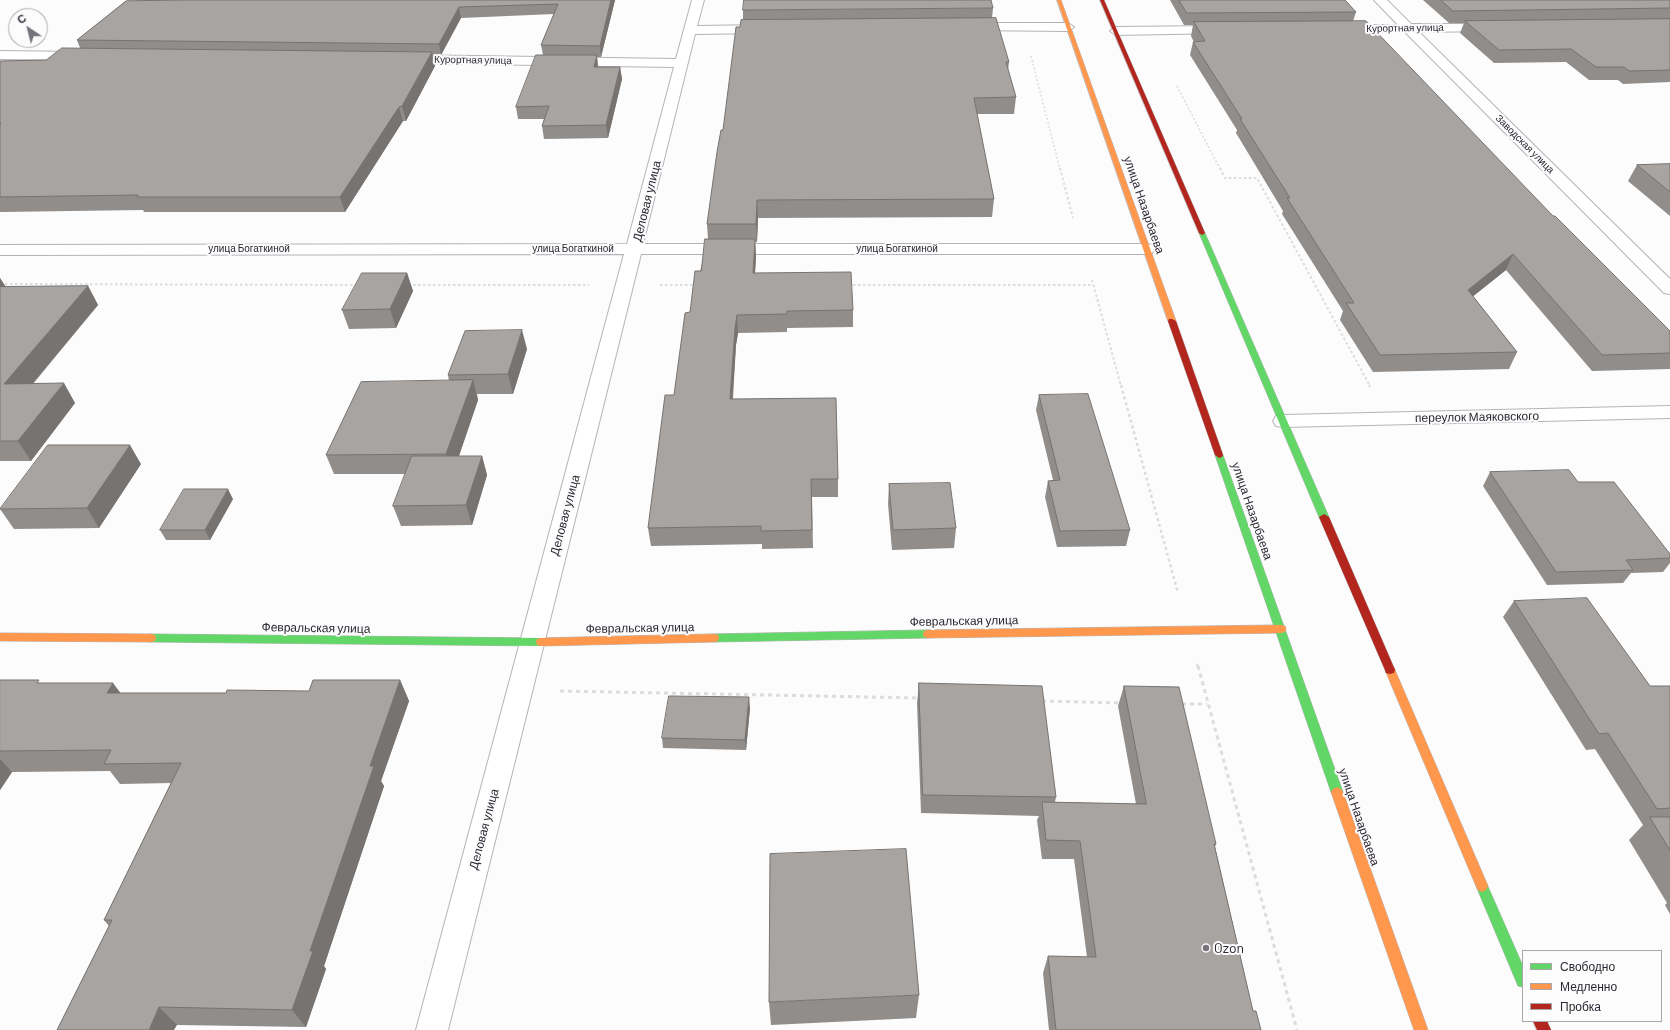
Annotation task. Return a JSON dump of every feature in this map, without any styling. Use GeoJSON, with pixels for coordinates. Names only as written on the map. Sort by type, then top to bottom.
{"type":"FeatureCollection","features":[{"type":"Feature","properties":{"kind":"main road","name":"улица Назарбаева"},"geometry":{"type":"LineString","coordinates":[[1059,0],[1420,1030]]}},
{"type":"Feature","properties":{"kind":"main road"},"geometry":{"type":"LineString","coordinates":[[1102,0],[1522,979]]}},
{"type":"Feature","properties":{"kind":"main road","name":"Февральская улица"},"geometry":{"type":"LineString","coordinates":[[0,637],[532,642],[1188,628],[1280,629]]}},
{"type":"Feature","properties":{"kind":"street","name":"Деловая улица"},"geometry":{"type":"LineString","coordinates":[[432,1030],[698,0]]}},
{"type":"Feature","properties":{"kind":"street","name":"Заводская улица"},"geometry":{"type":"LineString","coordinates":[[1380,0],[1670,289]]}},
{"type":"Feature","properties":{"kind":"street"},"geometry":{"type":"LineString","coordinates":[[962,27],[1068,27]]}},
{"type":"Feature","properties":{"kind":"street","name":"Курортная улица"},"geometry":{"type":"LineString","coordinates":[[1330,29],[1504,27]]}},
{"type":"Feature","properties":{"kind":"street"},"geometry":{"type":"LineString","coordinates":[[691,30],[778,29]]}},
{"type":"Feature","properties":{"kind":"street"},"geometry":{"type":"LineString","coordinates":[[1116,32],[1236,30]]}},
{"type":"Feature","properties":{"kind":"street"},"geometry":{"type":"LineString","coordinates":[[0,55],[95,56]]}},
{"type":"Feature","properties":{"kind":"street","name":"Курортная улица"},"geometry":{"type":"LineString","coordinates":[[389,59],[682,63]]}},
{"type":"Feature","properties":{"kind":"street","name":"улица Богаткиной"},"geometry":{"type":"LineString","coordinates":[[0,250],[634,248],[1146,249]]}},
{"type":"Feature","properties":{"kind":"street","name":"переулок Маяковского"},"geometry":{"type":"LineString","coordinates":[[1283,421],[1670,412]]}},
{"type":"Feature","properties":{"kind":"path"},"geometry":{"type":"LineString","coordinates":[[1029,48],[1081,250],[1094,285],[1297,1030]]}},
{"type":"Feature","properties":{"kind":"path"},"geometry":{"type":"LineString","coordinates":[[1175,82],[1225,178],[1257,178],[1387,419]]}},
{"type":"Feature","properties":{"kind":"path"},"geometry":{"type":"LineString","coordinates":[[0,284],[364,284]]}},
{"type":"Feature","properties":{"kind":"path"},"geometry":{"type":"LineString","coordinates":[[404,284],[697,285]]}},
{"type":"Feature","properties":{"kind":"path"},"geometry":{"type":"LineString","coordinates":[[848,285],[1094,285]]}},
{"type":"Feature","properties":{"kind":"path"},"geometry":{"type":"LineString","coordinates":[[520,690],[928,698]]}},
{"type":"Feature","properties":{"kind":"path"},"geometry":{"type":"LineString","coordinates":[[1039,701],[1127,703]]}},
{"type":"Feature","properties":{"kind":"path"},"geometry":{"type":"LineString","coordinates":[[1175,704],[1207,704]]}},
{"type":"Feature","properties":{"kind":"building"},"geometry":{"type":"Polygon","coordinates":[[[611,0],[600,46],[541,45],[558,4],[459,7],[439,44],[77,40],[126,1],[611,0]]]}},
{"type":"Feature","properties":{"kind":"building"},"geometry":{"type":"Polygon","coordinates":[[[744,0],[991,0],[993,8],[743,10],[744,0]]]}},
{"type":"Feature","properties":{"kind":"building"},"geometry":{"type":"Polygon","coordinates":[[[1179,0],[1345,0],[1356,12],[1187,13],[1179,0]]]}},
{"type":"Feature","properties":{"kind":"building"},"geometry":{"type":"Polygon","coordinates":[[[1441,0],[1670,0],[1670,8],[1453,11],[1441,0]]]}},
{"type":"Feature","properties":{"kind":"building"},"geometry":{"type":"Polygon","coordinates":[[[996,18],[1009,62],[1006,62],[1016,97],[974,98],[994,199],[757,200],[756,224],[707,224],[717,152],[721,130],[723,130],[736,27],[740,27],[741,20],[996,18]]]}},
{"type":"Feature","properties":{"kind":"building"},"geometry":{"type":"Polygon","coordinates":[[[1670,19],[1670,70],[1629,71],[1624,67],[1596,67],[1571,49],[1499,50],[1465,21],[1670,19]]]}},
{"type":"Feature","properties":{"kind":"building"},"geometry":{"type":"Polygon","coordinates":[[[1366,21],[1553,216],[1555,216],[1670,331],[1670,353],[1602,355],[1513,254],[1468,290],[1517,352],[1380,355],[1346,303],[1354,303],[1287,198],[1290,198],[1193,42],[1205,41],[1194,22],[1366,21]]]}},
{"type":"Feature","properties":{"kind":"building"},"geometry":{"type":"Polygon","coordinates":[[[62,48],[432,52],[402,106],[399,107],[340,197],[137,197],[138,195],[0,197],[0,61],[46,60],[62,48]]]}},
{"type":"Feature","properties":{"kind":"building"},"geometry":{"type":"Polygon","coordinates":[[[536,55],[597,55],[594,67],[620,67],[606,125],[542,126],[549,106],[516,107],[536,55]]]}},
{"type":"Feature","properties":{"kind":"building"},"geometry":{"type":"Polygon","coordinates":[[[1670,164],[1670,192],[1637,165],[1670,164]]]}},
{"type":"Feature","properties":{"kind":"building"},"geometry":{"type":"Polygon","coordinates":[[[705,239],[755,239],[753,273],[851,272],[853,310],[787,311],[787,314],[737,315],[735,328],[730,399],[836,398],[838,479],[811,479],[812,530],[761,531],[761,526],[648,528],[665,395],[674,395],[685,313],[690,312],[695,271],[701,271],[705,239]]]}},
{"type":"Feature","properties":{"kind":"building"},"geometry":{"type":"Polygon","coordinates":[[[362,273],[407,273],[390,309],[342,310],[362,273]]]}},
{"type":"Feature","properties":{"kind":"building"},"geometry":{"type":"Polygon","coordinates":[[[88,286],[4,384],[64,383],[18,441],[0,441],[0,287],[88,286]]]}},
{"type":"Feature","properties":{"kind":"building"},"geometry":{"type":"Polygon","coordinates":[[[522,330],[508,374],[448,375],[465,331],[522,330]]]}},
{"type":"Feature","properties":{"kind":"building"},"geometry":{"type":"Polygon","coordinates":[[[473,380],[446,454],[326,455],[361,382],[473,380]]]}},
{"type":"Feature","properties":{"kind":"building"},"geometry":{"type":"Polygon","coordinates":[[[1088,394],[1130,530],[1060,531],[1048,481],[1060,480],[1039,395],[1088,394]]]}},
{"type":"Feature","properties":{"kind":"building"},"geometry":{"type":"Polygon","coordinates":[[[48,445],[130,445],[87,508],[0,509],[48,445]]]}},
{"type":"Feature","properties":{"kind":"building"},"geometry":{"type":"Polygon","coordinates":[[[412,456],[482,456],[466,505],[393,506],[412,456]]]}},
{"type":"Feature","properties":{"kind":"building"},"geometry":{"type":"Polygon","coordinates":[[[1569,470],[1578,482],[1614,482],[1670,554],[1670,558],[1626,560],[1633,570],[1556,572],[1490,472],[1569,470]]]}},
{"type":"Feature","properties":{"kind":"building"},"geometry":{"type":"Polygon","coordinates":[[[950,483],[956,528],[893,530],[889,484],[950,483]]]}},
{"type":"Feature","properties":{"kind":"building"},"geometry":{"type":"Polygon","coordinates":[[[184,489],[228,489],[205,530],[160,530],[184,489]]]}},
{"type":"Feature","properties":{"kind":"building"},"geometry":{"type":"Polygon","coordinates":[[[1587,598],[1650,686],[1670,686],[1670,808],[1657,809],[1608,733],[1599,734],[1514,601],[1587,598]]]}},
{"type":"Feature","properties":{"kind":"building"},"geometry":{"type":"Polygon","coordinates":[[[0,680],[39,680],[37,683],[113,683],[107,693],[226,693],[227,690],[309,691],[313,680],[400,680],[370,766],[374,766],[310,951],[313,951],[292,1010],[159,1007],[149,1030],[57,1030],[112,920],[104,920],[181,763],[104,764],[111,750],[0,751],[0,680]]]}},
{"type":"Feature","properties":{"kind":"building"},"geometry":{"type":"Polygon","coordinates":[[[919,683],[1042,686],[1056,797],[923,795],[919,683]]]}},
{"type":"Feature","properties":{"kind":"building"},"geometry":{"type":"Polygon","coordinates":[[[1124,686],[1179,687],[1253,1011],[1256,1011],[1261,1030],[1056,1030],[1048,956],[1096,957],[1080,841],[1046,840],[1042,802],[1146,804],[1124,686]]]}},
{"type":"Feature","properties":{"kind":"building"},"geometry":{"type":"Polygon","coordinates":[[[669,696],[749,697],[745,740],[662,738],[669,696]]]}},
{"type":"Feature","properties":{"kind":"building"},"geometry":{"type":"Polygon","coordinates":[[[1650,817],[1670,817],[1670,850],[1650,817]]]}},
{"type":"Feature","properties":{"kind":"building"},"geometry":{"type":"Polygon","coordinates":[[[906,849],[919,995],[769,1002],[770,854],[906,849]]]}},
{"type":"Feature","properties":{"kind":"traffic: fast"},"geometry":{"type":"LineString","coordinates":[[1202,233],[1324,517]]}},
{"type":"Feature","properties":{"kind":"traffic: fast"},"geometry":{"type":"LineString","coordinates":[[1219,455],[1337,792]]}},
{"type":"Feature","properties":{"kind":"traffic: fast"},"geometry":{"type":"LineString","coordinates":[[714,638],[928,634]]}},
{"type":"Feature","properties":{"kind":"traffic: fast"},"geometry":{"type":"LineString","coordinates":[[151,638],[541,642]]}},
{"type":"Feature","properties":{"kind":"traffic: fast"},"geometry":{"type":"LineString","coordinates":[[1482,886],[1522,979]]}},
{"type":"Feature","properties":{"kind":"traffic: slow"},"geometry":{"type":"LineString","coordinates":[[1059,0],[1172,321]]}},
{"type":"Feature","properties":{"kind":"traffic: slow"},"geometry":{"type":"LineString","coordinates":[[928,634],[1281,629]]}},
{"type":"Feature","properties":{"kind":"traffic: slow"},"geometry":{"type":"LineString","coordinates":[[0,637],[151,638]]}},
{"type":"Feature","properties":{"kind":"traffic: slow"},"geometry":{"type":"LineString","coordinates":[[541,642],[714,638]]}},
{"type":"Feature","properties":{"kind":"traffic: slow"},"geometry":{"type":"LineString","coordinates":[[1390,670],[1482,886]]}},
{"type":"Feature","properties":{"kind":"traffic: slow"},"geometry":{"type":"LineString","coordinates":[[1337,792],[1421,1030]]}},
{"type":"Feature","properties":{"kind":"traffic: jam"},"geometry":{"type":"LineString","coordinates":[[1102,0],[1202,233]]}},
{"type":"Feature","properties":{"kind":"traffic: jam"},"geometry":{"type":"LineString","coordinates":[[1172,321],[1219,455]]}},
{"type":"Feature","properties":{"kind":"traffic: jam"},"geometry":{"type":"LineString","coordinates":[[1324,517],[1390,670]]}},
{"type":"Feature","properties":{"kind":"traffic: jam"},"geometry":{"type":"LineString","coordinates":[[1540,1022],[1544,1030]]}},
{"type":"Feature","properties":{"kind":"place","name":"Ozon"},"geometry":{"type":"Point","coordinates":[1206,948]}}]}
